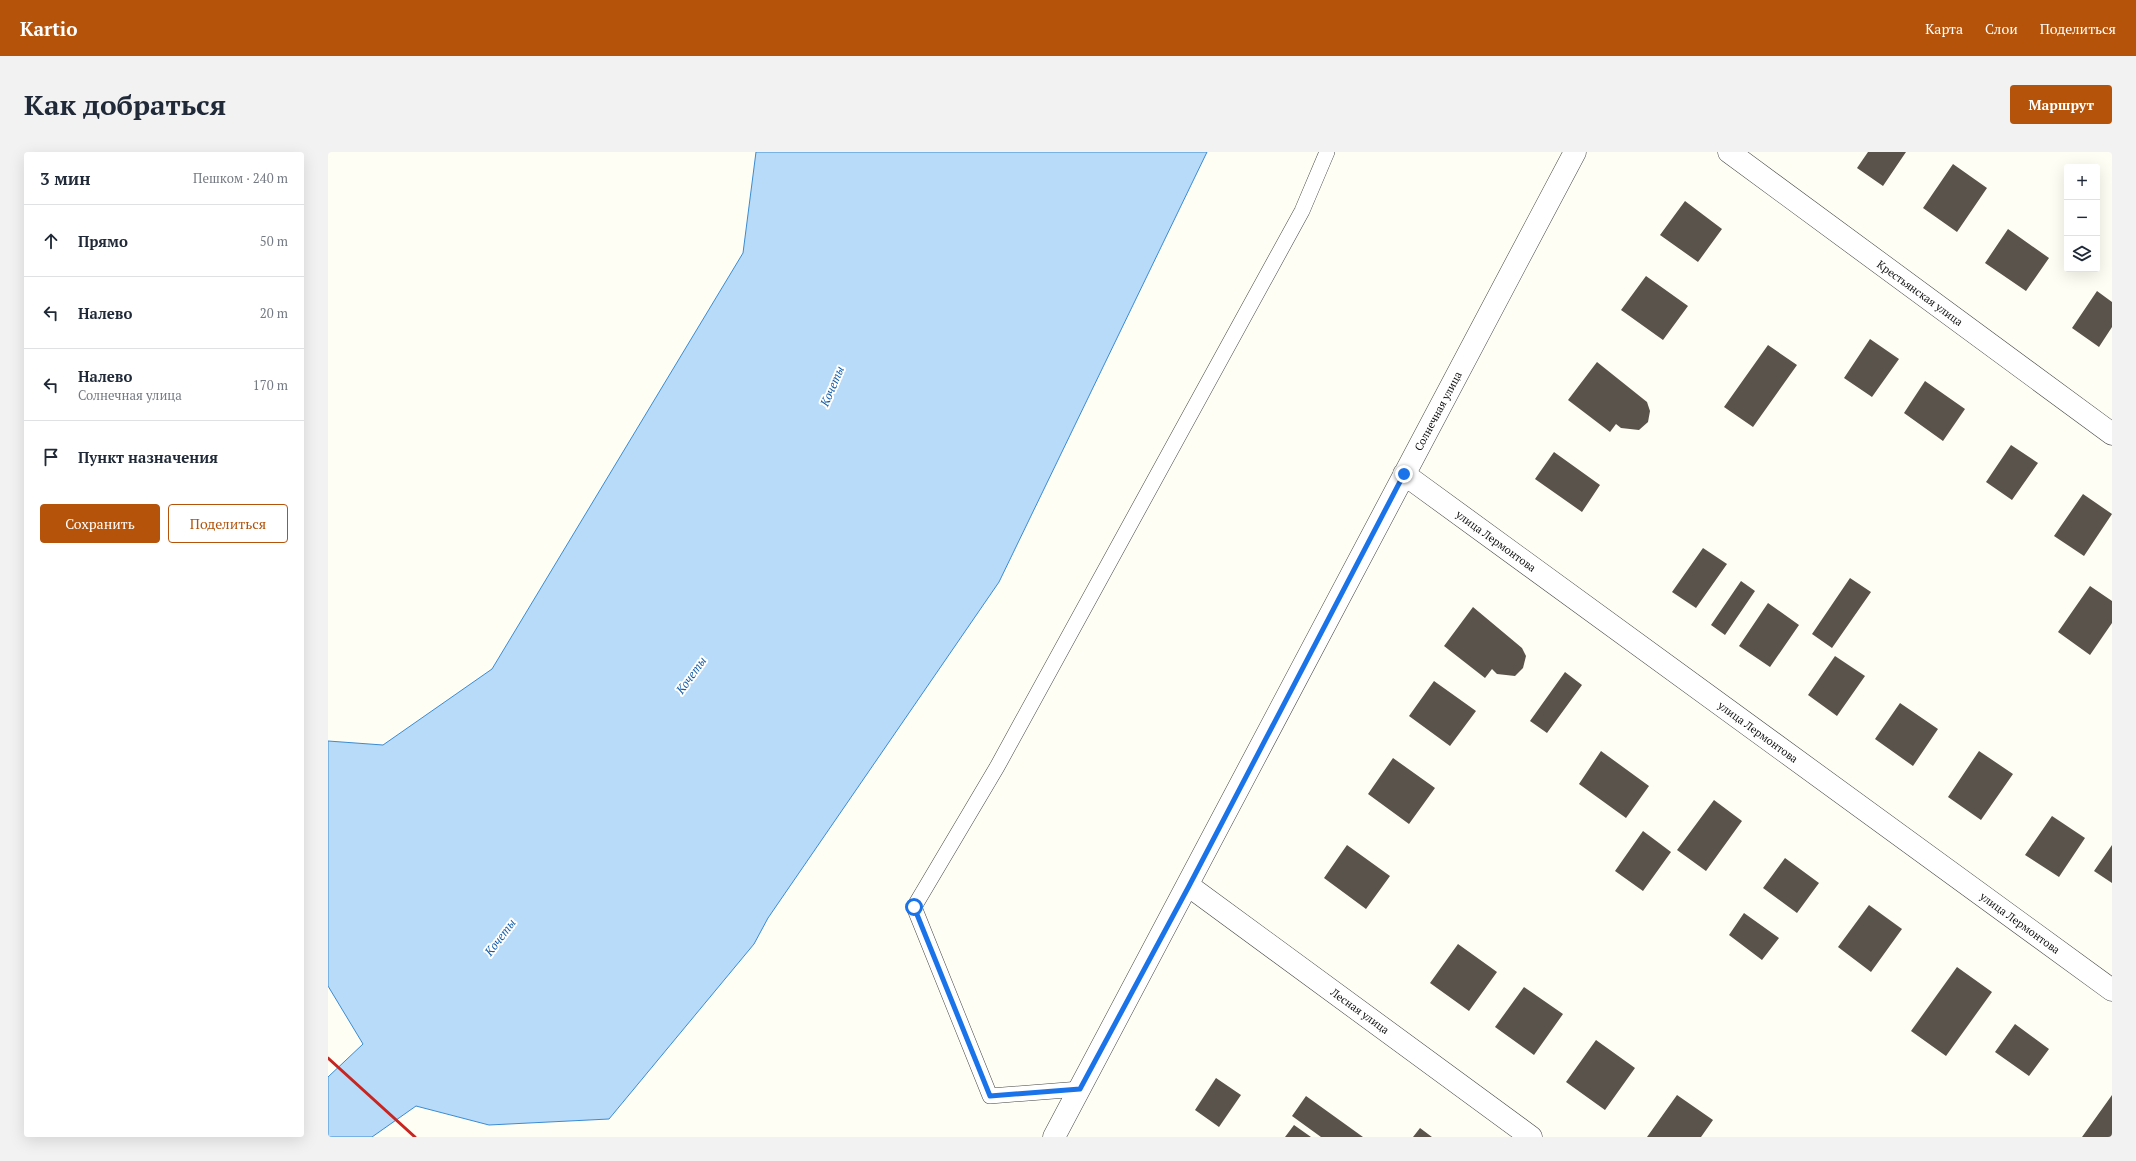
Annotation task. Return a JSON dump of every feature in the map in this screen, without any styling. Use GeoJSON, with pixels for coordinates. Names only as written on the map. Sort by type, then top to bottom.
{"type":"FeatureCollection","features":[{"type":"Feature","properties":{"kind":"street","name":"Солнечная улица"},"geometry":{"type":"LineString","coordinates":[[1054,1137],[1189,886],[1404,474],[1575,152]]}},
{"type":"Feature","properties":{"kind":"street","name":"Крестьянская улица"},"geometry":{"type":"LineString","coordinates":[[1729,152],[2112,434]]}},
{"type":"Feature","properties":{"kind":"street","name":"улица Лермонтова"},"geometry":{"type":"LineString","coordinates":[[1404,474],[2112,990]]}},
{"type":"Feature","properties":{"kind":"street","name":"Лесная улица"},"geometry":{"type":"LineString","coordinates":[[1189,886],[1531,1137]]}},
{"type":"Feature","properties":{"kind":"lane"},"geometry":{"type":"LineString","coordinates":[[1080,1089],[990,1096],[914,907],[997,767],[1302,211],[1327,152]]}},
{"type":"Feature","properties":{"kind":"water","name":"Кочеты"},"geometry":{"type":"Polygon","coordinates":[[[756,152],[1207,152],[999,582],[768,918],[754,944],[609,1119],[489,1125],[416,1106],[372,1137],[328,1137],[328,1077],[363,1044],[328,986],[328,741],[383,745],[492,669],[743,253],[756,152]]]}},
{"type":"Feature","properties":{"kind":"building"},"geometry":{"type":"Polygon","coordinates":[[[1868,152],[1906,152],[1883,186],[1857,168],[1868,152]]]}},
{"type":"Feature","properties":{"kind":"building"},"geometry":{"type":"Polygon","coordinates":[[[1953,164],[1987,188],[1957,232],[1923,208],[1953,164]]]}},
{"type":"Feature","properties":{"kind":"building"},"geometry":{"type":"Polygon","coordinates":[[[1685,201],[1722,229],[1698,262],[1660,235],[1685,201]]]}},
{"type":"Feature","properties":{"kind":"building"},"geometry":{"type":"Polygon","coordinates":[[[2008,229],[2049,258],[2026,291],[1985,263],[2008,229]]]}},
{"type":"Feature","properties":{"kind":"building"},"geometry":{"type":"Polygon","coordinates":[[[1646,276],[1688,306],[1663,340],[1621,310],[1646,276]]]}},
{"type":"Feature","properties":{"kind":"building"},"geometry":{"type":"Polygon","coordinates":[[[2097,291],[2112,302],[2112,327],[2099,347],[2072,328],[2097,291]]]}},
{"type":"Feature","properties":{"kind":"building"},"geometry":{"type":"Polygon","coordinates":[[[1870,339],[1899,359],[1872,397],[1844,378],[1870,339]]]}},
{"type":"Feature","properties":{"kind":"building"},"geometry":{"type":"Polygon","coordinates":[[[1768,345],[1797,365],[1753,427],[1724,407],[1768,345]]]}},
{"type":"Feature","properties":{"kind":"building"},"geometry":{"type":"Polygon","coordinates":[[[1597,362],[1647,402],[1650,411],[1648,422],[1639,430],[1621,428],[1616,424],[1610,432],[1568,400],[1597,362]]]}},
{"type":"Feature","properties":{"kind":"building"},"geometry":{"type":"Polygon","coordinates":[[[1925,381],[1965,409],[1943,441],[1904,413],[1925,381]]]}},
{"type":"Feature","properties":{"kind":"building"},"geometry":{"type":"Polygon","coordinates":[[[2011,445],[2038,463],[2012,500],[1986,482],[2011,445]]]}},
{"type":"Feature","properties":{"kind":"building"},"geometry":{"type":"Polygon","coordinates":[[[1554,452],[1600,485],[1582,512],[1535,479],[1554,452]]]}},
{"type":"Feature","properties":{"kind":"building"},"geometry":{"type":"Polygon","coordinates":[[[2083,494],[2112,514],[2084,556],[2054,536],[2083,494]]]}},
{"type":"Feature","properties":{"kind":"building"},"geometry":{"type":"Polygon","coordinates":[[[1703,548],[1727,564],[1696,608],[1672,592],[1703,548]]]}},
{"type":"Feature","properties":{"kind":"building"},"geometry":{"type":"Polygon","coordinates":[[[1850,578],[1871,592],[1832,648],[1812,634],[1850,578]]]}},
{"type":"Feature","properties":{"kind":"building"},"geometry":{"type":"Polygon","coordinates":[[[1741,581],[1755,591],[1725,635],[1711,625],[1741,581]]]}},
{"type":"Feature","properties":{"kind":"building"},"geometry":{"type":"Polygon","coordinates":[[[2090,586],[2112,601],[2112,623],[2090,655],[2058,632],[2090,586]]]}},
{"type":"Feature","properties":{"kind":"building"},"geometry":{"type":"Polygon","coordinates":[[[1768,603],[1799,625],[1770,667],[1739,646],[1768,603]]]}},
{"type":"Feature","properties":{"kind":"building"},"geometry":{"type":"Polygon","coordinates":[[[1473,607],[1522,648],[1526,656],[1523,668],[1515,676],[1497,674],[1492,669],[1485,678],[1444,646],[1473,607]]]}},
{"type":"Feature","properties":{"kind":"building"},"geometry":{"type":"Polygon","coordinates":[[[1835,656],[1865,676],[1837,716],[1808,695],[1835,656]]]}},
{"type":"Feature","properties":{"kind":"building"},"geometry":{"type":"Polygon","coordinates":[[[1565,672],[1582,685],[1547,733],[1530,721],[1565,672]]]}},
{"type":"Feature","properties":{"kind":"building"},"geometry":{"type":"Polygon","coordinates":[[[1434,681],[1476,711],[1450,746],[1409,716],[1434,681]]]}},
{"type":"Feature","properties":{"kind":"building"},"geometry":{"type":"Polygon","coordinates":[[[1900,703],[1938,729],[1913,766],[1875,739],[1900,703]]]}},
{"type":"Feature","properties":{"kind":"building"},"geometry":{"type":"Polygon","coordinates":[[[1601,751],[1649,786],[1626,818],[1579,784],[1601,751]]]}},
{"type":"Feature","properties":{"kind":"building"},"geometry":{"type":"Polygon","coordinates":[[[1979,751],[2013,774],[1981,820],[1948,797],[1979,751]]]}},
{"type":"Feature","properties":{"kind":"building"},"geometry":{"type":"Polygon","coordinates":[[[1393,758],[1435,788],[1409,824],[1368,794],[1393,758]]]}},
{"type":"Feature","properties":{"kind":"building"},"geometry":{"type":"Polygon","coordinates":[[[1714,800],[1742,821],[1706,871],[1677,850],[1714,800]]]}},
{"type":"Feature","properties":{"kind":"building"},"geometry":{"type":"Polygon","coordinates":[[[2052,816],[2085,838],[2059,877],[2025,855],[2052,816]]]}},
{"type":"Feature","properties":{"kind":"building"},"geometry":{"type":"Polygon","coordinates":[[[1643,831],[1671,852],[1643,891],[1615,871],[1643,831]]]}},
{"type":"Feature","properties":{"kind":"building"},"geometry":{"type":"Polygon","coordinates":[[[1347,845],[1390,876],[1366,909],[1324,878],[1347,845]]]}},
{"type":"Feature","properties":{"kind":"building"},"geometry":{"type":"Polygon","coordinates":[[[2112,845],[2112,883],[2094,871],[2112,845]]]}},
{"type":"Feature","properties":{"kind":"building"},"geometry":{"type":"Polygon","coordinates":[[[1785,858],[1819,883],[1797,913],[1763,888],[1785,858]]]}},
{"type":"Feature","properties":{"kind":"building"},"geometry":{"type":"Polygon","coordinates":[[[1869,905],[1902,929],[1871,972],[1838,947],[1869,905]]]}},
{"type":"Feature","properties":{"kind":"building"},"geometry":{"type":"Polygon","coordinates":[[[1744,913],[1779,938],[1762,960],[1729,935],[1744,913]]]}},
{"type":"Feature","properties":{"kind":"building"},"geometry":{"type":"Polygon","coordinates":[[[1458,944],[1497,972],[1469,1011],[1430,983],[1458,944]]]}},
{"type":"Feature","properties":{"kind":"building"},"geometry":{"type":"Polygon","coordinates":[[[1957,967],[1992,992],[1946,1056],[1911,1031],[1957,967]]]}},
{"type":"Feature","properties":{"kind":"building"},"geometry":{"type":"Polygon","coordinates":[[[1524,987],[1563,1014],[1534,1055],[1495,1027],[1524,987]]]}},
{"type":"Feature","properties":{"kind":"building"},"geometry":{"type":"Polygon","coordinates":[[[2015,1024],[2049,1049],[2029,1076],[1995,1052],[2015,1024]]]}},
{"type":"Feature","properties":{"kind":"building"},"geometry":{"type":"Polygon","coordinates":[[[1596,1040],[1635,1068],[1605,1110],[1566,1082],[1596,1040]]]}},
{"type":"Feature","properties":{"kind":"building"},"geometry":{"type":"Polygon","coordinates":[[[1216,1078],[1241,1095],[1219,1127],[1195,1110],[1216,1078]]]}},
{"type":"Feature","properties":{"kind":"building"},"geometry":{"type":"Polygon","coordinates":[[[1677,1095],[1713,1120],[1701,1137],[1647,1137],[1677,1095]]]}},
{"type":"Feature","properties":{"kind":"building"},"geometry":{"type":"Polygon","coordinates":[[[2112,1095],[2112,1137],[2082,1137],[2112,1095]]]}},
{"type":"Feature","properties":{"kind":"building"},"geometry":{"type":"Polygon","coordinates":[[[1306,1096],[1363,1137],[1321,1137],[1292,1116],[1306,1096]]]}},
{"type":"Feature","properties":{"kind":"building"},"geometry":{"type":"Polygon","coordinates":[[[1294,1125],[1311,1137],[1285,1137],[1294,1125]]]}},
{"type":"Feature","properties":{"kind":"building"},"geometry":{"type":"Polygon","coordinates":[[[1420,1128],[1432,1137],[1413,1137],[1420,1128]]]}},
{"type":"Feature","properties":{"kind":"railway"},"geometry":{"type":"LineString","coordinates":[[328,1058],[415,1137]]}},
{"type":"Feature","properties":{"kind":"route"},"geometry":{"type":"LineString","coordinates":[[914,907],[990,1096],[1080,1089],[1189,886],[1404,474]]}}]}
